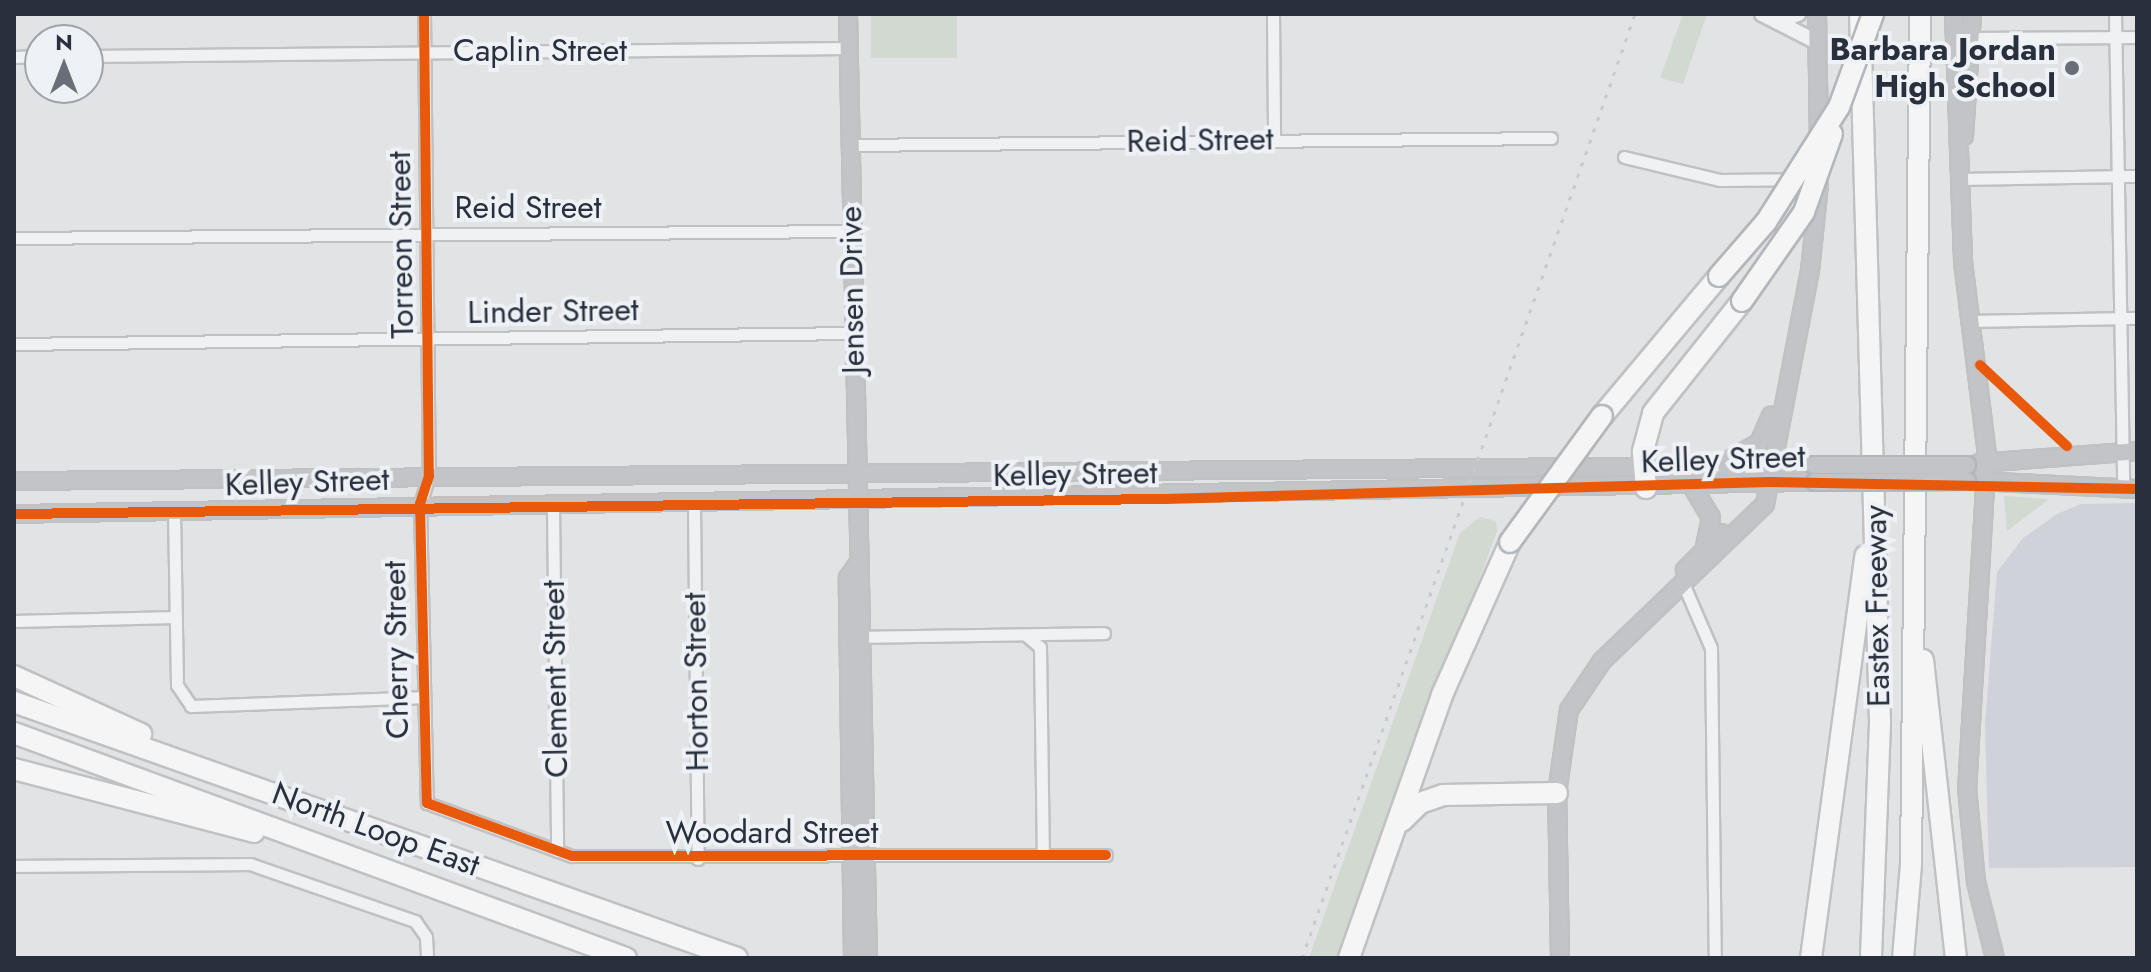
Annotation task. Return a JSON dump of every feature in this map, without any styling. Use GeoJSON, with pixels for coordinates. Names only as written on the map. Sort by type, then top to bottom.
{"type":"FeatureCollection","features":[{"type":"Feature","properties":{"kind":"highway","name":"Eastex Freeway"},"geometry":{"type":"LineString","coordinates":[[1860,14],[1872,433],[1879,851],[1871,958]]}},
{"type":"Feature","properties":{"kind":"highway"},"geometry":{"type":"LineString","coordinates":[[1646,488],[1643,466],[1647,432],[1664,392],[1742,301],[1804,212],[1873,14]]}},
{"type":"Feature","properties":{"kind":"highway","name":"Eastex Freeway"},"geometry":{"type":"LineString","coordinates":[[1903,958],[1913,582],[1920,14]]}},
{"type":"Feature","properties":{"kind":"highway"},"geometry":{"type":"LineString","coordinates":[[1349,958],[1468,626],[1510,542],[1602,416],[1766,222],[1839,107]]}},
{"type":"Feature","properties":{"kind":"highway"},"geometry":{"type":"LineString","coordinates":[[1811,958],[1864,578],[1872,433]]}},
{"type":"Feature","properties":{"kind":"highway"},"geometry":{"type":"LineString","coordinates":[[1913,582],[1956,958]]}},
{"type":"Feature","properties":{"kind":"highway"},"geometry":{"type":"LineString","coordinates":[[14,676],[250,785]]}},
{"type":"Feature","properties":{"kind":"highway","name":"North Loop East"},"geometry":{"type":"LineString","coordinates":[[14,702],[737,958]]}},
{"type":"Feature","properties":{"kind":"highway","name":"North Loop East"},"geometry":{"type":"LineString","coordinates":[[14,733],[626,958]]}},
{"type":"Feature","properties":{"kind":"highway"},"geometry":{"type":"LineString","coordinates":[[14,769],[353,857]]}},
{"type":"Feature","properties":{"kind":"highway"},"geometry":{"type":"LineString","coordinates":[[1397,828],[1434,797],[1557,793]]}},
{"type":"Feature","properties":{"kind":"highway"},"geometry":{"type":"LineString","coordinates":[[1856,958],[1879,851]]}},
{"type":"Feature","properties":{"kind":"main road","name":"Jensen Drive"},"geometry":{"type":"LineString","coordinates":[[848,14],[859,858],[853,958]]}},
{"type":"Feature","properties":{"kind":"main road"},"geometry":{"type":"LineString","coordinates":[[1560,958],[1557,793],[1561,738],[1583,684],[1682,581],[1765,504],[1785,380],[1810,271],[1820,179],[1817,14]]}},
{"type":"Feature","properties":{"kind":"main road"},"geometry":{"type":"LineString","coordinates":[[1954,14],[1961,155]]}},
{"type":"Feature","properties":{"kind":"main road"},"geometry":{"type":"LineString","coordinates":[[1972,14],[1960,179],[1963,262],[1974,321],[1987,462],[1967,788],[1976,882],[1995,958]]}},
{"type":"Feature","properties":{"kind":"main road"},"geometry":{"type":"LineString","coordinates":[[1720,465],[1759,443],[1785,380]]}},
{"type":"Feature","properties":{"kind":"main road","name":"Kelley Street"},"geometry":{"type":"LineString","coordinates":[[1967,473],[1987,462],[2130,451]]}},
{"type":"Feature","properties":{"kind":"main road","name":"Kelley Street"},"geometry":{"type":"LineString","coordinates":[[14,481],[1720,465],[1770,473],[1967,473],[1985,481],[2130,489]]}},
{"type":"Feature","properties":{"kind":"main road"},"geometry":{"type":"LineString","coordinates":[[1682,581],[1703,551],[1770,473]]}},
{"type":"Feature","properties":{"kind":"main road","name":"Kelley Street"},"geometry":{"type":"LineString","coordinates":[[14,514],[420,504],[553,508],[1646,488],[1692,486],[1770,473]]}},
{"type":"Feature","properties":{"kind":"main road"},"geometry":{"type":"LineString","coordinates":[[1692,486],[1711,518],[1703,551]]}},
{"type":"Feature","properties":{"kind":"main road","name":"Jensen Drive"},"geometry":{"type":"LineString","coordinates":[[859,858],[868,958]]}},
{"type":"Feature","properties":{"kind":"street","name":"Torreon Street"},"geometry":{"type":"LineString","coordinates":[[424,14],[429,476]]}},
{"type":"Feature","properties":{"kind":"street"},"geometry":{"type":"LineString","coordinates":[[1273,14],[1274,139]]}},
{"type":"Feature","properties":{"kind":"street"},"geometry":{"type":"LineString","coordinates":[[1762,14],[1817,42]]}},
{"type":"Feature","properties":{"kind":"street"},"geometry":{"type":"LineString","coordinates":[[1778,22],[1798,14]]}},
{"type":"Feature","properties":{"kind":"street"},"geometry":{"type":"LineString","coordinates":[[2115,14],[2119,318],[2130,451],[2130,489]]}},
{"type":"Feature","properties":{"kind":"street"},"geometry":{"type":"LineString","coordinates":[[1972,38],[2137,37]]}},
{"type":"Feature","properties":{"kind":"street","name":"Caplin Street"},"geometry":{"type":"LineString","coordinates":[[104,56],[847,48]]}},
{"type":"Feature","properties":{"kind":"street","name":"Reid Street"},"geometry":{"type":"LineString","coordinates":[[849,145],[1551,138]]}},
{"type":"Feature","properties":{"kind":"street"},"geometry":{"type":"LineString","coordinates":[[1624,157],[1720,180],[1820,179]]}},
{"type":"Feature","properties":{"kind":"street"},"geometry":{"type":"LineString","coordinates":[[1960,179],[2137,176]]}},
{"type":"Feature","properties":{"kind":"street","name":"Reid Street"},"geometry":{"type":"LineString","coordinates":[[14,238],[850,231]]}},
{"type":"Feature","properties":{"kind":"street"},"geometry":{"type":"LineString","coordinates":[[1974,321],[2137,318]]}},
{"type":"Feature","properties":{"kind":"street","name":"Linder Street"},"geometry":{"type":"LineString","coordinates":[[14,344],[853,333]]}},
{"type":"Feature","properties":{"kind":"street","name":"Cherry Street"},"geometry":{"type":"LineString","coordinates":[[429,476],[420,504],[425,792],[427,803],[446,812]]}},
{"type":"Feature","properties":{"kind":"street","name":"Horton Street"},"geometry":{"type":"LineString","coordinates":[[694,506],[698,859]]}},
{"type":"Feature","properties":{"kind":"street","name":"Clement Street"},"geometry":{"type":"LineString","coordinates":[[553,508],[557,851]]}},
{"type":"Feature","properties":{"kind":"street"},"geometry":{"type":"LineString","coordinates":[[174,512],[180,694],[202,709],[249,700],[422,697]]}},
{"type":"Feature","properties":{"kind":"street"},"geometry":{"type":"LineString","coordinates":[[1682,581],[1711,648],[1715,958]]}},
{"type":"Feature","properties":{"kind":"street"},"geometry":{"type":"LineString","coordinates":[[14,621],[176,617]]}},
{"type":"Feature","properties":{"kind":"street"},"geometry":{"type":"LineString","coordinates":[[857,637],[1104,633]]}},
{"type":"Feature","properties":{"kind":"street"},"geometry":{"type":"LineString","coordinates":[[1024,634],[1040,647],[1043,854]]}},
{"type":"Feature","properties":{"kind":"street","name":"Woodard Street"},"geometry":{"type":"LineString","coordinates":[[446,812],[557,851],[698,859],[1106,855]]}},
{"type":"Feature","properties":{"kind":"street"},"geometry":{"type":"LineString","coordinates":[[14,866],[250,864],[415,921],[425,933],[427,958]]}},
{"type":"Feature","properties":{"kind":"shaded area"},"geometry":{"type":"Polygon","coordinates":[[[871,14],[957,14],[957,58],[871,58],[871,14]]]}},
{"type":"Feature","properties":{"kind":"shaded area"},"geometry":{"type":"Polygon","coordinates":[[[1683,14],[1707,14],[1683,84],[1660,78],[1683,14]]]}},
{"type":"Feature","properties":{"kind":"shaded area"},"geometry":{"type":"Polygon","coordinates":[[[2004,496],[2045,499],[2048,500],[2007,531],[2004,496]]]}},
{"type":"Feature","properties":{"kind":"shaded area"},"geometry":{"type":"Polygon","coordinates":[[[2137,503],[2137,867],[1989,868],[1985,724],[1997,572],[2023,538],[2057,514],[2081,504],[2137,503]]]}},
{"type":"Feature","properties":{"kind":"shaded area"},"geometry":{"type":"Polygon","coordinates":[[[1480,517],[1496,521],[1497,531],[1339,958],[1309,958],[1460,533],[1480,517]]]}},
{"type":"Feature","properties":{"kind":"railway"},"geometry":{"type":"LineString","coordinates":[[1302,958],[1635,14]]}},
{"type":"Feature","properties":{"kind":"cycle path"},"geometry":{"type":"LineString","coordinates":[[424,14],[429,476],[420,504],[427,803],[572,856],[1106,855]]}},
{"type":"Feature","properties":{"kind":"cycle path"},"geometry":{"type":"LineString","coordinates":[[1980,365],[2067,446]]}},
{"type":"Feature","properties":{"kind":"cycle path"},"geometry":{"type":"LineString","coordinates":[[14,514],[1165,499],[1770,482],[2137,489]]}},
{"type":"Feature","properties":{"kind":"place","name":"Barbara Jordan High School"},"geometry":{"type":"Point","coordinates":[2072,68]}}]}
